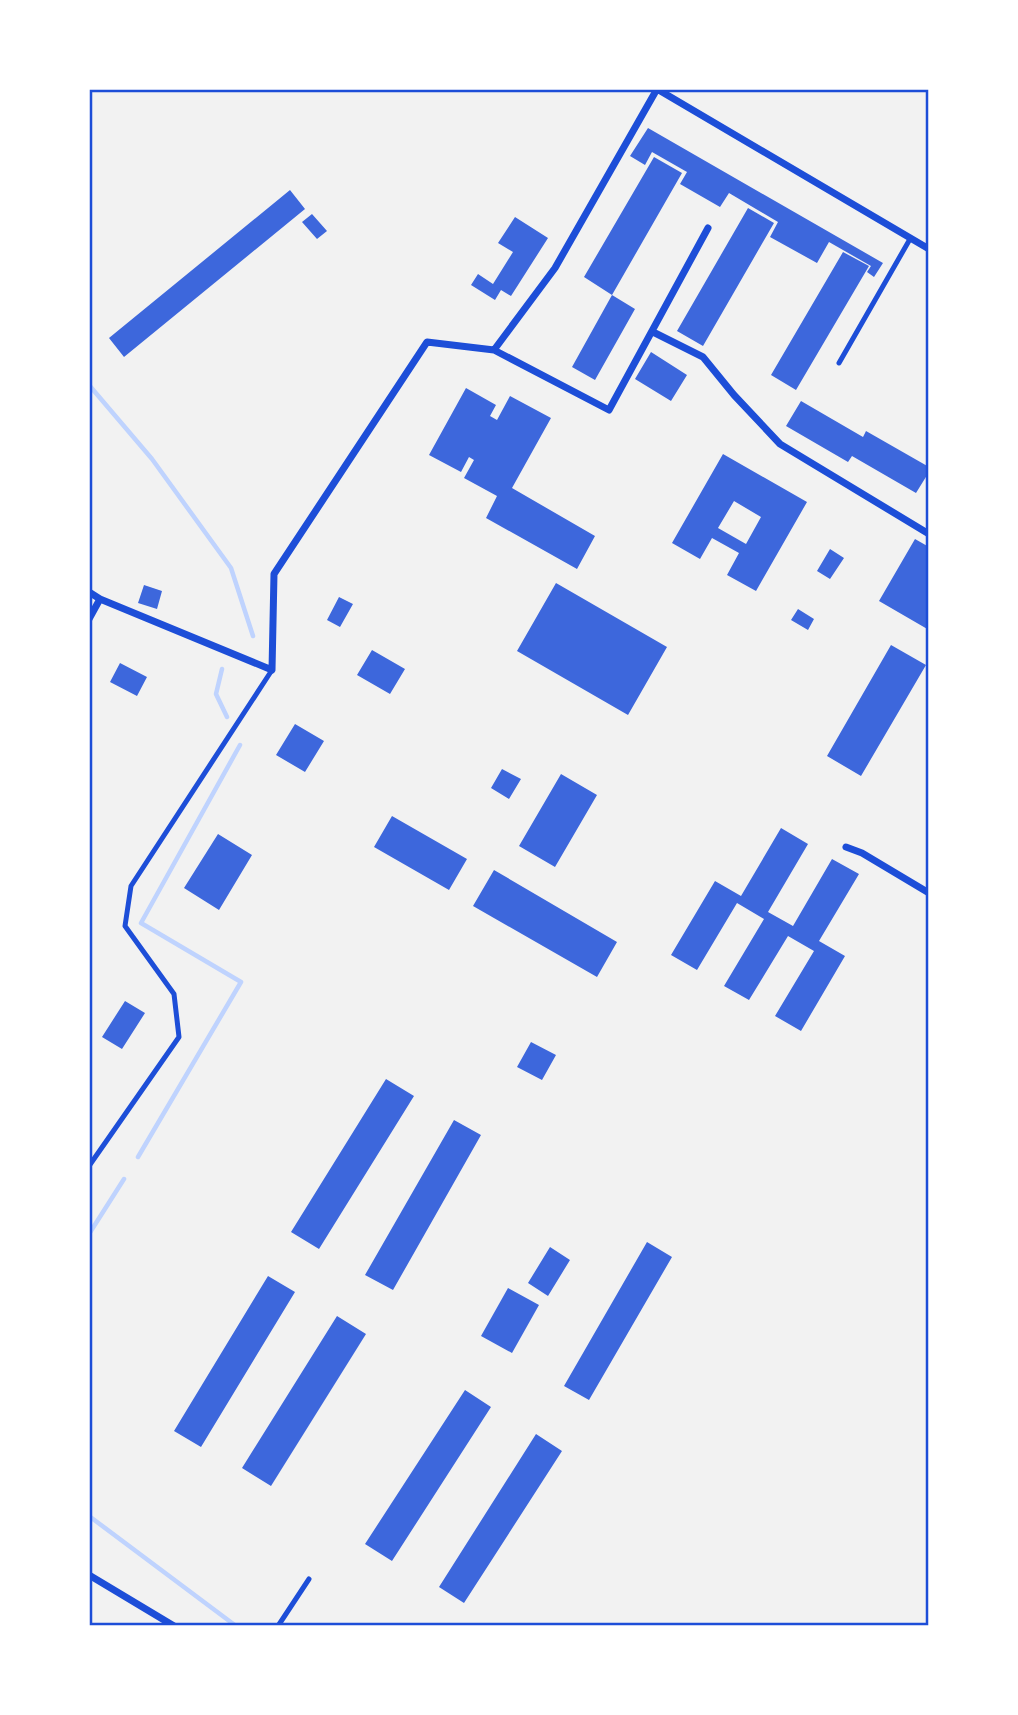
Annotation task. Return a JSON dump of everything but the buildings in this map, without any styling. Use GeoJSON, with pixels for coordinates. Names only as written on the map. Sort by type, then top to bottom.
{"type":"FeatureCollection","features":[{"type":"Feature","properties":{"kind":"street"},"geometry":{"type":"LineString","coordinates":[[494,350],[555,268],[657,89],[929,249]]}},
{"type":"Feature","properties":{"kind":"street"},"geometry":{"type":"LineString","coordinates":[[89,592],[100,599],[272,670],[274,574],[427,342],[494,350],[609,410],[708,228]]}},
{"type":"Feature","properties":{"kind":"street"},"geometry":{"type":"LineString","coordinates":[[653,332],[703,357],[733,395],[780,444],[929,534]]}},
{"type":"Feature","properties":{"kind":"street"},"geometry":{"type":"LineString","coordinates":[[89,620],[100,599]]}},
{"type":"Feature","properties":{"kind":"street"},"geometry":{"type":"LineString","coordinates":[[846,847],[862,853],[929,893]]}},
{"type":"Feature","properties":{"kind":"street"},"geometry":{"type":"LineString","coordinates":[[89,1575],[174,1626]]}},
{"type":"Feature","properties":{"kind":"lane"},"geometry":{"type":"LineString","coordinates":[[839,363],[911,239]]}},
{"type":"Feature","properties":{"kind":"lane"},"geometry":{"type":"LineString","coordinates":[[89,1166],[179,1037],[174,994],[125,926],[131,886],[272,670]]}},
{"type":"Feature","properties":{"kind":"lane"},"geometry":{"type":"LineString","coordinates":[[278,1626],[309,1579]]}},
{"type":"Feature","properties":{"kind":"waterway"},"geometry":{"type":"LineString","coordinates":[[89,385],[152,459],[231,568],[253,636]]}},
{"type":"Feature","properties":{"kind":"waterway"},"geometry":{"type":"LineString","coordinates":[[222,669],[216,694],[227,717]]}},
{"type":"Feature","properties":{"kind":"waterway"},"geometry":{"type":"LineString","coordinates":[[138,1157],[241,982],[141,923],[240,745]]}},
{"type":"Feature","properties":{"kind":"waterway"},"geometry":{"type":"LineString","coordinates":[[89,1234],[124,1179]]}},
{"type":"Feature","properties":{"kind":"waterway"},"geometry":{"type":"LineString","coordinates":[[89,1516],[236,1626]]}}]}
